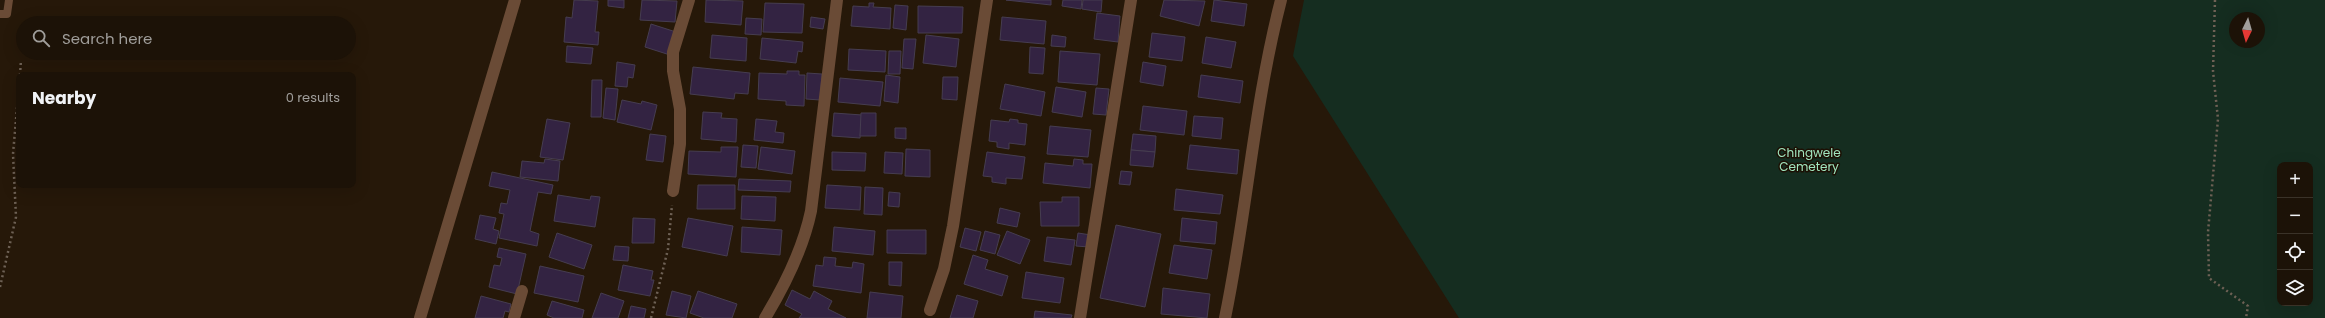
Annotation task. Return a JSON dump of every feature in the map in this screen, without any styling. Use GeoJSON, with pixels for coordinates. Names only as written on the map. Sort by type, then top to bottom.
{"type":"FeatureCollection","features":[{"type":"Feature","properties":{"kind":"street"},"geometry":{"type":"LineString","coordinates":[[420,318],[515,0]]}},
{"type":"Feature","properties":{"kind":"street"},"geometry":{"type":"LineString","coordinates":[[673,191],[680,144],[680,109],[673,71],[673,52],[689,0]]}},
{"type":"Feature","properties":{"kind":"street"},"geometry":{"type":"LineString","coordinates":[[765,318],[778,298],[806,238],[811,211],[837,0]]}},
{"type":"Feature","properties":{"kind":"street"},"geometry":{"type":"LineString","coordinates":[[930,310],[944,268],[953,226],[987,0]]}},
{"type":"Feature","properties":{"kind":"street"},"geometry":{"type":"LineString","coordinates":[[1080,318],[1131,0]]}},
{"type":"Feature","properties":{"kind":"street"},"geometry":{"type":"LineString","coordinates":[[1225,318],[1238,255],[1268,50],[1281,0]]}},
{"type":"Feature","properties":{"kind":"street"},"geometry":{"type":"LineString","coordinates":[[514,318],[522,290]]}},
{"type":"Feature","properties":{"kind":"lane"},"geometry":{"type":"LineString","coordinates":[[0,14],[7,14],[9,0]]}},
{"type":"Feature","properties":{"kind":"path"},"geometry":{"type":"LineString","coordinates":[[2215,0],[2213,71],[2218,119],[2208,232],[2209,278],[2248,306],[2246,318]]}},
{"type":"Feature","properties":{"kind":"path"},"geometry":{"type":"LineString","coordinates":[[20,72],[21,60]]}},
{"type":"Feature","properties":{"kind":"path"},"geometry":{"type":"LineString","coordinates":[[0,287],[16,217],[14,154],[16,126]]}},
{"type":"Feature","properties":{"kind":"path"},"geometry":{"type":"LineString","coordinates":[[651,318],[668,249],[673,191]]}},
{"type":"Feature","properties":{"kind":"green space","name":"Chingwele Cemetery"},"geometry":{"type":"Polygon","coordinates":[[[1304,0],[2325,0],[2325,318],[1459,318],[1293,56],[1304,0]]]}},
{"type":"Feature","properties":{"kind":"building"},"geometry":{"type":"Polygon","coordinates":[[[574,0],[598,1],[595,32],[599,32],[598,45],[564,42],[566,17],[572,18],[574,0]]]}},
{"type":"Feature","properties":{"kind":"building"},"geometry":{"type":"Polygon","coordinates":[[[608,0],[624,0],[624,8],[608,6],[608,0]]]}},
{"type":"Feature","properties":{"kind":"building"},"geometry":{"type":"Polygon","coordinates":[[[642,0],[677,1],[675,22],[640,20],[642,0]]]}},
{"type":"Feature","properties":{"kind":"building"},"geometry":{"type":"Polygon","coordinates":[[[706,0],[743,1],[741,25],[705,22],[706,0]]]}},
{"type":"Feature","properties":{"kind":"building"},"geometry":{"type":"Polygon","coordinates":[[[1006,0],[1051,0],[1051,5],[1006,0]]]}},
{"type":"Feature","properties":{"kind":"building"},"geometry":{"type":"Polygon","coordinates":[[[1063,0],[1082,0],[1081,9],[1062,6],[1063,0]]]}},
{"type":"Feature","properties":{"kind":"building"},"geometry":{"type":"Polygon","coordinates":[[[1083,0],[1102,0],[1101,12],[1082,9],[1083,0]]]}},
{"type":"Feature","properties":{"kind":"building"},"geometry":{"type":"Polygon","coordinates":[[[1164,0],[1205,1],[1199,26],[1160,16],[1164,0]]]}},
{"type":"Feature","properties":{"kind":"building"},"geometry":{"type":"Polygon","coordinates":[[[1214,0],[1247,4],[1244,26],[1211,21],[1214,0]]]}},
{"type":"Feature","properties":{"kind":"building"},"geometry":{"type":"Polygon","coordinates":[[[765,3],[804,4],[802,33],[763,32],[765,3]]]}},
{"type":"Feature","properties":{"kind":"building"},"geometry":{"type":"Polygon","coordinates":[[[869,3],[874,3],[873,7],[891,8],[890,29],[851,26],[853,6],[869,7],[869,3]]]}},
{"type":"Feature","properties":{"kind":"building"},"geometry":{"type":"Polygon","coordinates":[[[895,5],[908,6],[906,30],[893,28],[895,5]]]}},
{"type":"Feature","properties":{"kind":"building"},"geometry":{"type":"Polygon","coordinates":[[[918,6],[963,7],[962,33],[918,33],[918,6]]]}},
{"type":"Feature","properties":{"kind":"building"},"geometry":{"type":"Polygon","coordinates":[[[1097,13],[1120,16],[1118,42],[1094,39],[1097,13]]]}},
{"type":"Feature","properties":{"kind":"building"},"geometry":{"type":"Polygon","coordinates":[[[811,17],[825,19],[823,29],[810,27],[811,17]]]}},
{"type":"Feature","properties":{"kind":"building"},"geometry":{"type":"Polygon","coordinates":[[[1002,17],[1046,21],[1044,44],[1000,40],[1002,17]]]}},
{"type":"Feature","properties":{"kind":"building"},"geometry":{"type":"Polygon","coordinates":[[[746,18],[762,19],[761,35],[745,34],[746,18]]]}},
{"type":"Feature","properties":{"kind":"building"},"geometry":{"type":"Polygon","coordinates":[[[651,24],[676,32],[670,55],[645,47],[651,24]]]}},
{"type":"Feature","properties":{"kind":"building"},"geometry":{"type":"Polygon","coordinates":[[[1152,33],[1185,37],[1182,61],[1149,57],[1152,33]]]}},
{"type":"Feature","properties":{"kind":"building"},"geometry":{"type":"Polygon","coordinates":[[[712,35],[747,38],[746,61],[710,58],[712,35]]]}},
{"type":"Feature","properties":{"kind":"building"},"geometry":{"type":"Polygon","coordinates":[[[926,35],[959,39],[956,67],[923,63],[926,35]]]}},
{"type":"Feature","properties":{"kind":"building"},"geometry":{"type":"Polygon","coordinates":[[[1052,35],[1066,37],[1065,47],[1051,46],[1052,35]]]}},
{"type":"Feature","properties":{"kind":"building"},"geometry":{"type":"Polygon","coordinates":[[[1206,37],[1236,42],[1231,68],[1202,63],[1206,37]]]}},
{"type":"Feature","properties":{"kind":"building"},"geometry":{"type":"Polygon","coordinates":[[[762,38],[803,42],[802,52],[798,51],[796,63],[760,59],[762,38]]]}},
{"type":"Feature","properties":{"kind":"building"},"geometry":{"type":"Polygon","coordinates":[[[904,39],[916,39],[913,69],[902,68],[904,39]]]}},
{"type":"Feature","properties":{"kind":"building"},"geometry":{"type":"Polygon","coordinates":[[[567,46],[593,48],[591,64],[566,62],[567,46]]]}},
{"type":"Feature","properties":{"kind":"building"},"geometry":{"type":"Polygon","coordinates":[[[1030,47],[1045,48],[1043,74],[1029,73],[1030,47]]]}},
{"type":"Feature","properties":{"kind":"building"},"geometry":{"type":"Polygon","coordinates":[[[849,49],[886,51],[885,72],[848,70],[849,49]]]}},
{"type":"Feature","properties":{"kind":"building"},"geometry":{"type":"Polygon","coordinates":[[[889,51],[901,51],[900,74],[888,74],[889,51]]]}},
{"type":"Feature","properties":{"kind":"building"},"geometry":{"type":"Polygon","coordinates":[[[1060,51],[1100,54],[1097,85],[1058,82],[1060,51]]]}},
{"type":"Feature","properties":{"kind":"building"},"geometry":{"type":"Polygon","coordinates":[[[617,62],[635,65],[633,78],[628,77],[627,87],[615,86],[617,62]]]}},
{"type":"Feature","properties":{"kind":"building"},"geometry":{"type":"Polygon","coordinates":[[[1143,62],[1166,66],[1163,86],[1140,82],[1143,62]]]}},
{"type":"Feature","properties":{"kind":"building"},"geometry":{"type":"Polygon","coordinates":[[[693,67],[750,73],[748,94],[735,93],[734,99],[690,94],[693,67]]]}},
{"type":"Feature","properties":{"kind":"building"},"geometry":{"type":"Polygon","coordinates":[[[787,71],[799,71],[799,75],[805,75],[804,106],[786,105],[786,101],[758,99],[759,73],[787,74],[787,71]]]}},
{"type":"Feature","properties":{"kind":"building"},"geometry":{"type":"Polygon","coordinates":[[[807,73],[822,74],[820,100],[806,99],[807,73]]]}},
{"type":"Feature","properties":{"kind":"building"},"geometry":{"type":"Polygon","coordinates":[[[886,75],[900,77],[898,103],[884,101],[886,75]]]}},
{"type":"Feature","properties":{"kind":"building"},"geometry":{"type":"Polygon","coordinates":[[[1201,75],[1243,81],[1240,103],[1198,97],[1201,75]]]}},
{"type":"Feature","properties":{"kind":"building"},"geometry":{"type":"Polygon","coordinates":[[[943,77],[958,77],[957,100],[942,99],[943,77]]]}},
{"type":"Feature","properties":{"kind":"building"},"geometry":{"type":"Polygon","coordinates":[[[840,78],[883,82],[880,106],[838,102],[840,78]]]}},
{"type":"Feature","properties":{"kind":"building"},"geometry":{"type":"Polygon","coordinates":[[[592,80],[602,80],[601,117],[591,117],[592,80]]]}},
{"type":"Feature","properties":{"kind":"building"},"geometry":{"type":"Polygon","coordinates":[[[1005,84],[1045,92],[1041,116],[1000,109],[1005,84]]]}},
{"type":"Feature","properties":{"kind":"building"},"geometry":{"type":"Polygon","coordinates":[[[1056,87],[1086,92],[1082,117],[1052,112],[1056,87]]]}},
{"type":"Feature","properties":{"kind":"building"},"geometry":{"type":"Polygon","coordinates":[[[606,88],[618,89],[615,120],[603,118],[606,88]]]}},
{"type":"Feature","properties":{"kind":"building"},"geometry":{"type":"Polygon","coordinates":[[[1096,88],[1109,89],[1106,115],[1093,114],[1096,88]]]}},
{"type":"Feature","properties":{"kind":"building"},"geometry":{"type":"Polygon","coordinates":[[[622,100],[641,104],[642,101],[657,105],[651,130],[617,122],[622,100]]]}},
{"type":"Feature","properties":{"kind":"building"},"geometry":{"type":"Polygon","coordinates":[[[1143,106],[1187,111],[1184,135],[1140,130],[1143,106]]]}},
{"type":"Feature","properties":{"kind":"building"},"geometry":{"type":"Polygon","coordinates":[[[703,112],[722,113],[721,118],[737,119],[736,142],[701,139],[703,112]]]}},
{"type":"Feature","properties":{"kind":"building"},"geometry":{"type":"Polygon","coordinates":[[[834,113],[862,115],[860,138],[832,136],[834,113]]]}},
{"type":"Feature","properties":{"kind":"building"},"geometry":{"type":"Polygon","coordinates":[[[861,113],[876,113],[876,136],[860,136],[861,113]]]}},
{"type":"Feature","properties":{"kind":"building"},"geometry":{"type":"Polygon","coordinates":[[[1194,116],[1223,118],[1221,139],[1192,136],[1194,116]]]}},
{"type":"Feature","properties":{"kind":"building"},"geometry":{"type":"Polygon","coordinates":[[[547,119],[570,123],[563,160],[540,157],[547,119]]]}},
{"type":"Feature","properties":{"kind":"building"},"geometry":{"type":"Polygon","coordinates":[[[756,119],[777,121],[775,132],[784,133],[783,143],[754,140],[756,119]]]}},
{"type":"Feature","properties":{"kind":"building"},"geometry":{"type":"Polygon","coordinates":[[[1010,119],[1018,120],[1018,123],[1027,124],[1025,145],[1009,143],[1009,149],[997,147],[997,142],[989,141],[991,120],[1009,122],[1010,119]]]}},
{"type":"Feature","properties":{"kind":"building"},"geometry":{"type":"Polygon","coordinates":[[[1050,126],[1091,130],[1088,157],[1047,154],[1050,126]]]}},
{"type":"Feature","properties":{"kind":"building"},"geometry":{"type":"Polygon","coordinates":[[[895,128],[906,128],[906,139],[895,138],[895,128]]]}},
{"type":"Feature","properties":{"kind":"building"},"geometry":{"type":"Polygon","coordinates":[[[650,134],[666,136],[663,162],[646,160],[650,134]]]}},
{"type":"Feature","properties":{"kind":"building"},"geometry":{"type":"Polygon","coordinates":[[[1133,134],[1156,136],[1155,152],[1131,150],[1133,134]]]}},
{"type":"Feature","properties":{"kind":"building"},"geometry":{"type":"Polygon","coordinates":[[[743,145],[758,146],[756,168],[741,167],[743,145]]]}},
{"type":"Feature","properties":{"kind":"building"},"geometry":{"type":"Polygon","coordinates":[[[1190,145],[1239,150],[1237,174],[1187,169],[1190,145]]]}},
{"type":"Feature","properties":{"kind":"building"},"geometry":{"type":"Polygon","coordinates":[[[721,147],[738,147],[736,177],[688,174],[689,151],[721,152],[721,147]]]}},
{"type":"Feature","properties":{"kind":"building"},"geometry":{"type":"Polygon","coordinates":[[[761,147],[795,151],[792,174],[758,169],[761,147]]]}},
{"type":"Feature","properties":{"kind":"building"},"geometry":{"type":"Polygon","coordinates":[[[906,149],[930,150],[930,177],[905,176],[906,149]]]}},
{"type":"Feature","properties":{"kind":"building"},"geometry":{"type":"Polygon","coordinates":[[[1131,150],[1155,152],[1153,167],[1130,165],[1131,150]]]}},
{"type":"Feature","properties":{"kind":"building"},"geometry":{"type":"Polygon","coordinates":[[[832,152],[866,153],[865,171],[832,170],[832,152]]]}},
{"type":"Feature","properties":{"kind":"building"},"geometry":{"type":"Polygon","coordinates":[[[885,152],[903,153],[902,174],[884,173],[885,152]]]}},
{"type":"Feature","properties":{"kind":"building"},"geometry":{"type":"Polygon","coordinates":[[[987,152],[1025,157],[1022,179],[1006,178],[1006,184],[992,182],[992,177],[983,176],[987,152]]]}},
{"type":"Feature","properties":{"kind":"building"},"geometry":{"type":"Polygon","coordinates":[[[545,159],[560,161],[558,181],[520,177],[522,161],[544,163],[545,159]]]}},
{"type":"Feature","properties":{"kind":"building"},"geometry":{"type":"Polygon","coordinates":[[[1074,159],[1083,160],[1083,164],[1092,164],[1090,188],[1043,183],[1045,163],[1073,166],[1074,159]]]}},
{"type":"Feature","properties":{"kind":"building"},"geometry":{"type":"Polygon","coordinates":[[[1121,171],[1132,172],[1130,185],[1119,184],[1121,171]]]}},
{"type":"Feature","properties":{"kind":"building"},"geometry":{"type":"Polygon","coordinates":[[[492,172],[553,185],[551,194],[538,192],[530,231],[539,234],[537,246],[499,238],[504,214],[499,213],[501,203],[507,204],[510,190],[489,186],[492,172]]]}},
{"type":"Feature","properties":{"kind":"building"},"geometry":{"type":"Polygon","coordinates":[[[739,179],[791,181],[790,192],[738,190],[739,179]]]}},
{"type":"Feature","properties":{"kind":"building"},"geometry":{"type":"Polygon","coordinates":[[[698,185],[735,185],[735,209],[697,209],[698,185]]]}},
{"type":"Feature","properties":{"kind":"building"},"geometry":{"type":"Polygon","coordinates":[[[827,185],[861,187],[860,210],[825,208],[827,185]]]}},
{"type":"Feature","properties":{"kind":"building"},"geometry":{"type":"Polygon","coordinates":[[[865,187],[883,188],[882,215],[864,214],[865,187]]]}},
{"type":"Feature","properties":{"kind":"building"},"geometry":{"type":"Polygon","coordinates":[[[1176,189],[1223,195],[1220,214],[1174,210],[1176,189]]]}},
{"type":"Feature","properties":{"kind":"building"},"geometry":{"type":"Polygon","coordinates":[[[889,192],[900,193],[899,207],[888,206],[889,192]]]}},
{"type":"Feature","properties":{"kind":"building"},"geometry":{"type":"Polygon","coordinates":[[[558,195],[590,200],[591,196],[600,197],[595,227],[554,221],[558,195]]]}},
{"type":"Feature","properties":{"kind":"building"},"geometry":{"type":"Polygon","coordinates":[[[742,196],[776,197],[775,221],[741,219],[742,196]]]}},
{"type":"Feature","properties":{"kind":"building"},"geometry":{"type":"Polygon","coordinates":[[[1062,197],[1079,197],[1079,226],[1041,226],[1040,202],[1062,202],[1062,197]]]}},
{"type":"Feature","properties":{"kind":"building"},"geometry":{"type":"Polygon","coordinates":[[[1000,208],[1020,213],[1017,227],[997,223],[1000,208]]]}},
{"type":"Feature","properties":{"kind":"building"},"geometry":{"type":"Polygon","coordinates":[[[480,215],[496,218],[493,229],[499,231],[496,244],[475,239],[480,215]]]}},
{"type":"Feature","properties":{"kind":"building"},"geometry":{"type":"Polygon","coordinates":[[[633,218],[655,219],[654,243],[632,243],[633,218]]]}},
{"type":"Feature","properties":{"kind":"building"},"geometry":{"type":"Polygon","coordinates":[[[688,218],[733,226],[727,256],[682,247],[688,218]]]}},
{"type":"Feature","properties":{"kind":"building"},"geometry":{"type":"Polygon","coordinates":[[[1182,218],[1217,222],[1215,244],[1180,241],[1182,218]]]}},
{"type":"Feature","properties":{"kind":"building"},"geometry":{"type":"Polygon","coordinates":[[[1116,225],[1161,234],[1145,307],[1100,298],[1116,225]]]}},
{"type":"Feature","properties":{"kind":"building"},"geometry":{"type":"Polygon","coordinates":[[[742,227],[782,230],[780,255],[741,252],[742,227]]]}},
{"type":"Feature","properties":{"kind":"building"},"geometry":{"type":"Polygon","coordinates":[[[834,227],[875,231],[873,255],[832,251],[834,227]]]}},
{"type":"Feature","properties":{"kind":"building"},"geometry":{"type":"Polygon","coordinates":[[[965,228],[981,232],[976,251],[960,247],[965,228]]]}},
{"type":"Feature","properties":{"kind":"building"},"geometry":{"type":"Polygon","coordinates":[[[887,230],[926,230],[926,254],[887,253],[887,230]]]}},
{"type":"Feature","properties":{"kind":"building"},"geometry":{"type":"Polygon","coordinates":[[[985,231],[1000,235],[995,254],[980,250],[985,231]]]}},
{"type":"Feature","properties":{"kind":"building"},"geometry":{"type":"Polygon","coordinates":[[[1007,231],[1030,240],[1020,264],[997,255],[1007,231]]]}},
{"type":"Feature","properties":{"kind":"building"},"geometry":{"type":"Polygon","coordinates":[[[557,233],[592,245],[584,269],[549,257],[557,233]]]}},
{"type":"Feature","properties":{"kind":"building"},"geometry":{"type":"Polygon","coordinates":[[[1078,233],[1091,235],[1089,247],[1076,246],[1078,233]]]}},
{"type":"Feature","properties":{"kind":"building"},"geometry":{"type":"Polygon","coordinates":[[[1047,237],[1075,240],[1071,265],[1044,261],[1047,237]]]}},
{"type":"Feature","properties":{"kind":"building"},"geometry":{"type":"Polygon","coordinates":[[[1174,245],[1212,250],[1207,279],[1169,273],[1174,245]]]}},
{"type":"Feature","properties":{"kind":"building"},"geometry":{"type":"Polygon","coordinates":[[[615,246],[629,247],[628,261],[613,260],[615,246]]]}},
{"type":"Feature","properties":{"kind":"building"},"geometry":{"type":"Polygon","coordinates":[[[499,248],[526,254],[517,294],[489,287],[494,265],[500,266],[502,258],[497,257],[499,248]]]}},
{"type":"Feature","properties":{"kind":"building"},"geometry":{"type":"Polygon","coordinates":[[[973,255],[988,260],[985,269],[1008,276],[1002,296],[964,284],[973,255]]]}},
{"type":"Feature","properties":{"kind":"building"},"geometry":{"type":"Polygon","coordinates":[[[824,257],[836,258],[835,266],[852,268],[853,262],[864,264],[861,293],[813,286],[816,265],[823,266],[824,257]]]}},
{"type":"Feature","properties":{"kind":"building"},"geometry":{"type":"Polygon","coordinates":[[[889,262],[902,262],[901,286],[889,285],[889,262]]]}},
{"type":"Feature","properties":{"kind":"building"},"geometry":{"type":"Polygon","coordinates":[[[623,265],[653,271],[651,280],[654,280],[650,296],[618,290],[623,265]]]}},
{"type":"Feature","properties":{"kind":"building"},"geometry":{"type":"Polygon","coordinates":[[[540,266],[584,276],[578,302],[534,293],[540,266]]]}},
{"type":"Feature","properties":{"kind":"building"},"geometry":{"type":"Polygon","coordinates":[[[1026,272],[1064,278],[1060,303],[1022,298],[1026,272]]]}},
{"type":"Feature","properties":{"kind":"building"},"geometry":{"type":"Polygon","coordinates":[[[1163,288],[1210,294],[1207,318],[1161,314],[1163,288]]]}},
{"type":"Feature","properties":{"kind":"building"},"geometry":{"type":"Polygon","coordinates":[[[792,290],[810,299],[814,291],[832,301],[828,309],[846,318],[799,318],[802,314],[785,305],[792,290]]]}},
{"type":"Feature","properties":{"kind":"building"},"geometry":{"type":"Polygon","coordinates":[[[672,291],[691,296],[686,318],[666,315],[672,291]]]}},
{"type":"Feature","properties":{"kind":"building"},"geometry":{"type":"Polygon","coordinates":[[[698,291],[737,304],[732,318],[704,318],[690,313],[698,291]]]}},
{"type":"Feature","properties":{"kind":"building"},"geometry":{"type":"Polygon","coordinates":[[[870,292],[903,296],[901,318],[867,318],[870,292]]]}},
{"type":"Feature","properties":{"kind":"building"},"geometry":{"type":"Polygon","coordinates":[[[601,293],[624,301],[618,318],[592,318],[601,293]]]}},
{"type":"Feature","properties":{"kind":"building"},"geometry":{"type":"Polygon","coordinates":[[[957,295],[978,301],[973,318],[950,318],[957,295]]]}},
{"type":"Feature","properties":{"kind":"building"},"geometry":{"type":"Polygon","coordinates":[[[481,296],[511,304],[509,312],[505,311],[503,318],[475,318],[481,296]]]}},
{"type":"Feature","properties":{"kind":"building"},"geometry":{"type":"Polygon","coordinates":[[[552,301],[584,310],[582,318],[554,318],[547,315],[552,301]]]}},
{"type":"Feature","properties":{"kind":"building"},"geometry":{"type":"Polygon","coordinates":[[[631,306],[646,309],[644,318],[628,318],[631,306]]]}},
{"type":"Feature","properties":{"kind":"building"},"geometry":{"type":"Polygon","coordinates":[[[1035,311],[1072,315],[1071,318],[1034,318],[1035,311]]]}}]}
